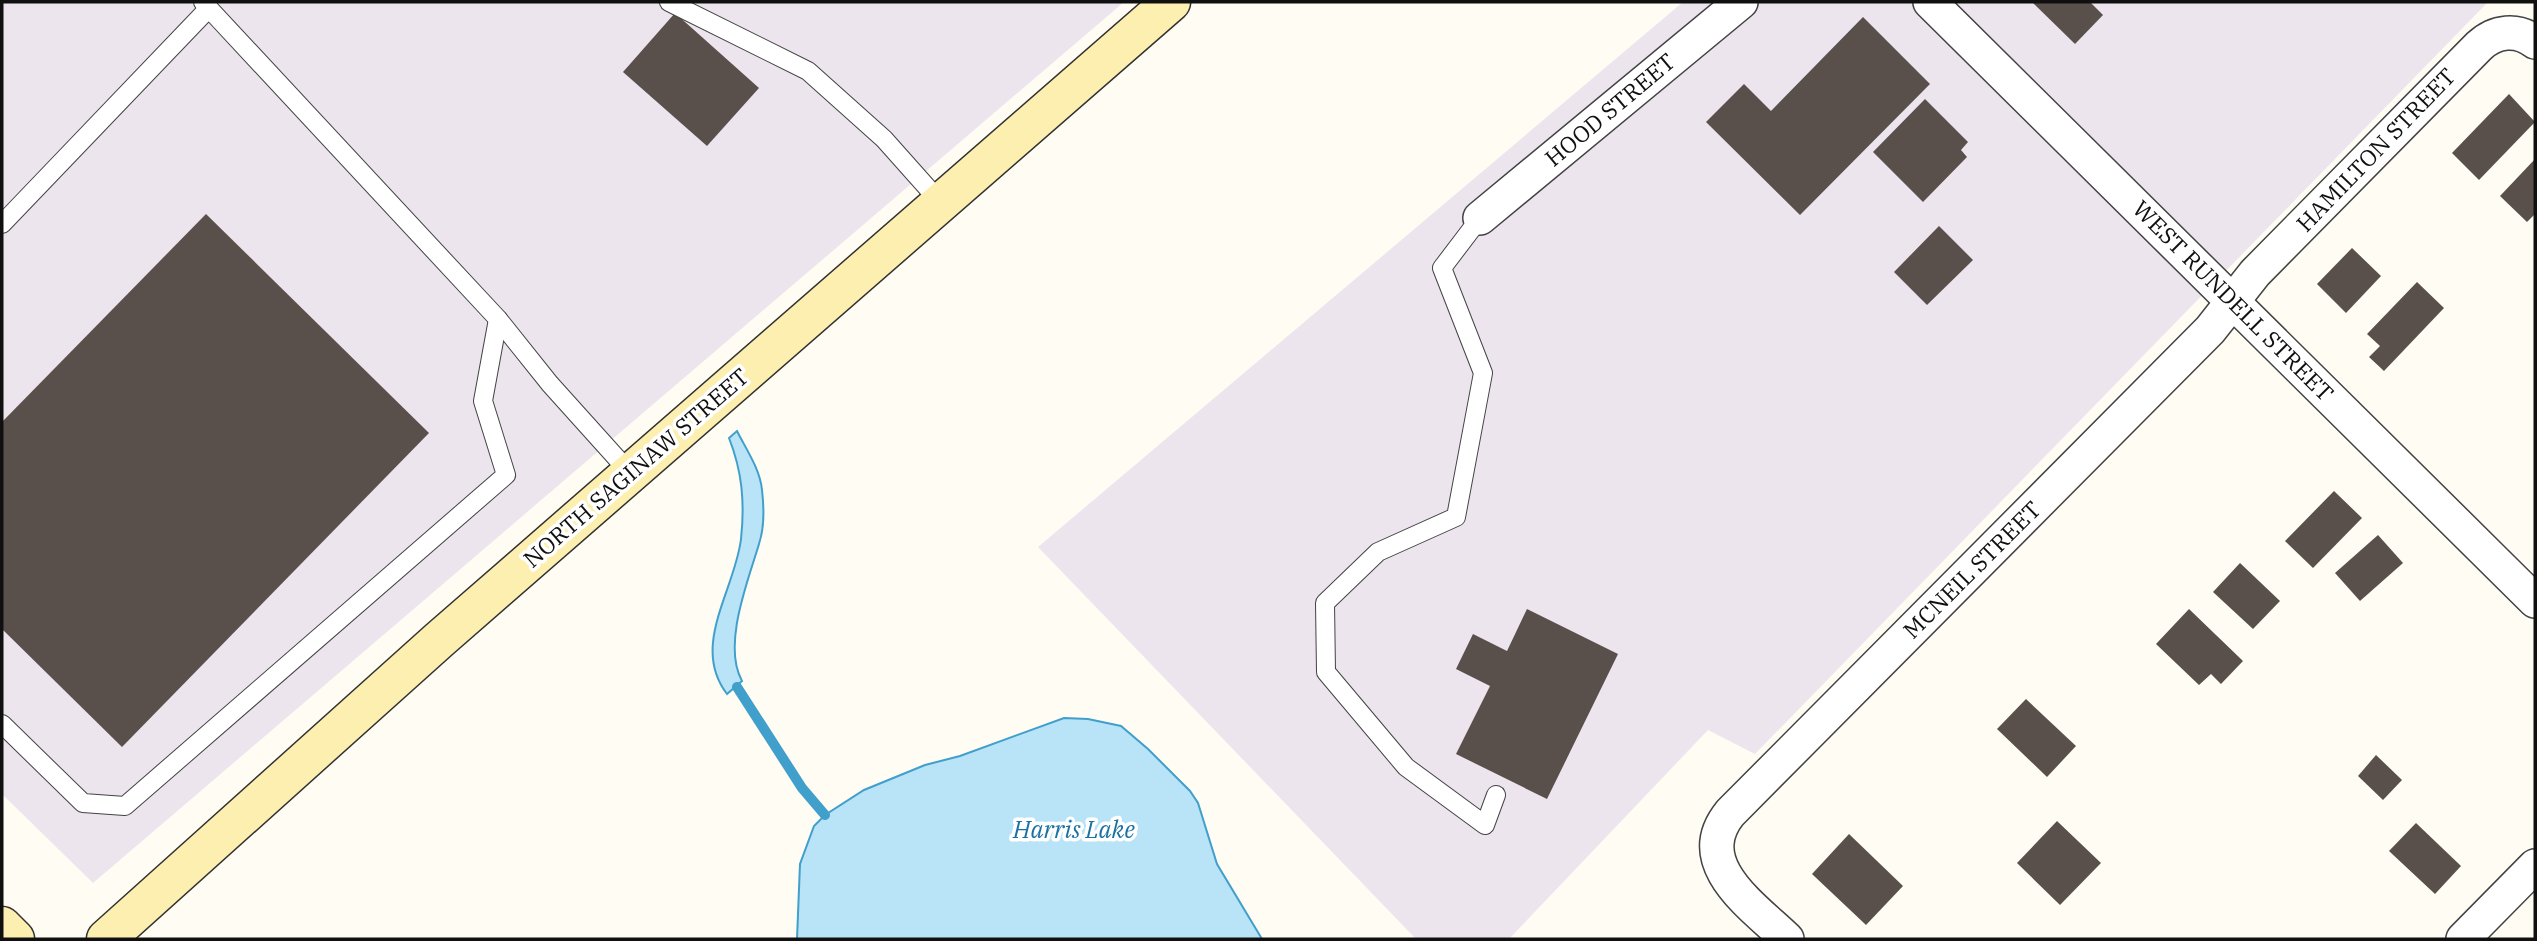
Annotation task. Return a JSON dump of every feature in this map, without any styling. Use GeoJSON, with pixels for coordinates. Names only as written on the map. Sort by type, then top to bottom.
{"type":"FeatureCollection","features":[{"type":"Feature","properties":{"kind":"street","name":"NORTH SAGINAW STREET"},"geometry":{"type":"LineString","coordinates":[[106,939],[439,640],[1171,2]]}},
{"type":"Feature","properties":{"kind":"street","name":"HOOD STREET"},"geometry":{"type":"LineString","coordinates":[[1480,218],[1741,2]]}},
{"type":"Feature","properties":{"kind":"street","name":"WEST RUNDELL STREET"},"geometry":{"type":"LineString","coordinates":[[1930,2],[2535,601]]}},
{"type":"Feature","properties":{"kind":"street","name":"HAMILTON STREET"},"geometry":{"type":"LineString","coordinates":[[2233,302],[2255,273],[2479,46],[2505,32],[2522,35],[2535,42]]}},
{"type":"Feature","properties":{"kind":"street","name":"MCNEIL STREET"},"geometry":{"type":"LineString","coordinates":[[1787,939],[1722,873],[1718,862],[1717,841],[1721,827],[1730,813],[2190,350],[2233,302]]}},
{"type":"Feature","properties":{"kind":"street"},"geometry":{"type":"LineString","coordinates":[[2463,939],[2535,866]]}},
{"type":"Feature","properties":{"kind":"street"},"geometry":{"type":"LineString","coordinates":[[2,926],[15,939]]}},
{"type":"Feature","properties":{"kind":"lane"},"geometry":{"type":"LineString","coordinates":[[669,2],[808,71],[884,139],[941,203]]}},
{"type":"Feature","properties":{"kind":"lane"},"geometry":{"type":"LineString","coordinates":[[2,224],[206,5],[498,319],[550,384],[631,474]]}},
{"type":"Feature","properties":{"kind":"lane"},"geometry":{"type":"LineString","coordinates":[[1480,218],[1442,268],[1483,373],[1456,517],[1378,552],[1325,603],[1326,672],[1406,767],[1485,825],[1496,794]]}},
{"type":"Feature","properties":{"kind":"lane"},"geometry":{"type":"LineString","coordinates":[[2,724],[83,803],[125,806],[506,475],[483,401],[498,319]]}},
{"type":"Feature","properties":{"kind":"shaded area"},"geometry":{"type":"Polygon","coordinates":[[[2,2],[1124,2],[93,883],[2,794],[2,2]]]}},
{"type":"Feature","properties":{"kind":"shaded area"},"geometry":{"type":"Polygon","coordinates":[[[1683,2],[2488,2],[1755,754],[1708,730],[1509,939],[1416,939],[1038,547],[1683,2]]]}},
{"type":"Feature","properties":{"kind":"water"},"geometry":{"type":"Polygon","coordinates":[[[737,431],[759,474],[763,518],[761,538],[736,632],[735,650],[742,681],[727,694],[717,676],[713,657],[718,618],[741,539],[741,487],[729,438],[737,431]]]}},
{"type":"Feature","properties":{"kind":"water","name":"Harris Lake"},"geometry":{"type":"Polygon","coordinates":[[[1064,718],[1088,719],[1121,726],[1190,791],[1198,803],[1217,864],[1262,939],[797,939],[800,864],[814,826],[825,815],[864,790],[925,765],[960,756],[1064,718]]]}},
{"type":"Feature","properties":{"kind":"building"},"geometry":{"type":"Polygon","coordinates":[[[2032,2],[2090,2],[2103,15],[2075,44],[2032,2]]]}},
{"type":"Feature","properties":{"kind":"building"},"geometry":{"type":"Polygon","coordinates":[[[675,13],[759,88],[707,146],[623,72],[675,13]]]}},
{"type":"Feature","properties":{"kind":"building"},"geometry":{"type":"Polygon","coordinates":[[[1863,17],[1930,84],[1800,215],[1706,122],[1744,84],[1771,111],[1863,17]]]}},
{"type":"Feature","properties":{"kind":"building"},"geometry":{"type":"Polygon","coordinates":[[[2509,94],[2535,122],[2479,180],[2452,153],[2509,94]]]}},
{"type":"Feature","properties":{"kind":"building"},"geometry":{"type":"Polygon","coordinates":[[[1925,99],[1968,142],[1961,150],[1967,157],[1923,202],[1873,152],[1925,99]]]}},
{"type":"Feature","properties":{"kind":"building"},"geometry":{"type":"Polygon","coordinates":[[[2535,159],[2535,214],[2527,222],[2500,196],[2535,159]]]}},
{"type":"Feature","properties":{"kind":"building"},"geometry":{"type":"Polygon","coordinates":[[[206,214],[429,433],[122,747],[2,629],[2,422],[206,214]]]}},
{"type":"Feature","properties":{"kind":"building"},"geometry":{"type":"Polygon","coordinates":[[[1939,226],[1973,260],[1927,305],[1894,272],[1939,226]]]}},
{"type":"Feature","properties":{"kind":"building"},"geometry":{"type":"Polygon","coordinates":[[[2352,248],[2381,276],[2346,313],[2317,284],[2352,248]]]}},
{"type":"Feature","properties":{"kind":"building"},"geometry":{"type":"Polygon","coordinates":[[[2417,282],[2444,308],[2384,371],[2369,357],[2380,346],[2367,334],[2417,282]]]}},
{"type":"Feature","properties":{"kind":"building"},"geometry":{"type":"Polygon","coordinates":[[[2334,491],[2362,518],[2313,568],[2285,541],[2334,491]]]}},
{"type":"Feature","properties":{"kind":"building"},"geometry":{"type":"Polygon","coordinates":[[[2378,535],[2403,563],[2360,601],[2335,573],[2378,535]]]}},
{"type":"Feature","properties":{"kind":"building"},"geometry":{"type":"Polygon","coordinates":[[[2240,563],[2280,601],[2253,629],[2213,592],[2240,563]]]}},
{"type":"Feature","properties":{"kind":"building"},"geometry":{"type":"Polygon","coordinates":[[[1527,609],[1618,654],[1547,799],[1456,754],[1490,686],[1456,669],[1473,634],[1507,651],[1527,609]]]}},
{"type":"Feature","properties":{"kind":"building"},"geometry":{"type":"Polygon","coordinates":[[[2189,609],[2243,661],[2221,684],[2211,674],[2199,685],[2156,644],[2189,609]]]}},
{"type":"Feature","properties":{"kind":"building"},"geometry":{"type":"Polygon","coordinates":[[[2026,699],[2076,746],[2047,777],[1997,729],[2026,699]]]}},
{"type":"Feature","properties":{"kind":"building"},"geometry":{"type":"Polygon","coordinates":[[[2376,755],[2402,780],[2383,800],[2358,776],[2376,755]]]}},
{"type":"Feature","properties":{"kind":"building"},"geometry":{"type":"Polygon","coordinates":[[[2057,821],[2101,863],[2060,905],[2017,863],[2057,821]]]}},
{"type":"Feature","properties":{"kind":"building"},"geometry":{"type":"Polygon","coordinates":[[[2416,823],[2461,866],[2435,894],[2389,851],[2416,823]]]}},
{"type":"Feature","properties":{"kind":"building"},"geometry":{"type":"Polygon","coordinates":[[[1849,834],[1903,886],[1866,925],[1812,874],[1849,834]]]}},
{"type":"Feature","properties":{"kind":"waterway"},"geometry":{"type":"LineString","coordinates":[[737,687],[802,788],[825,815]]}}]}
